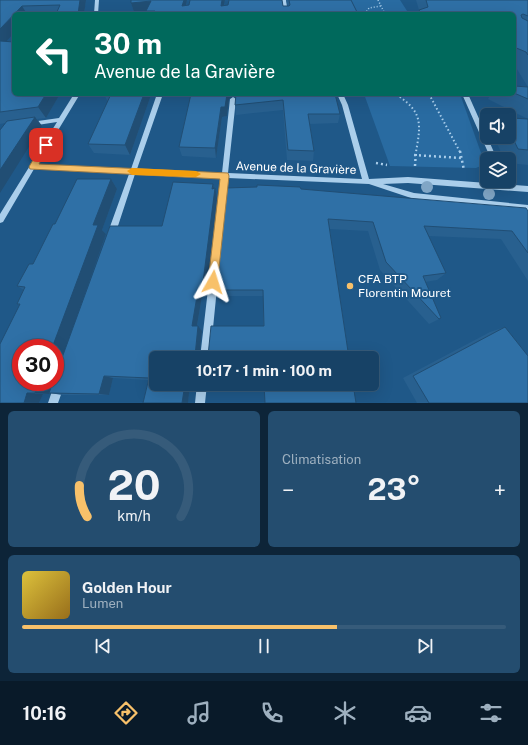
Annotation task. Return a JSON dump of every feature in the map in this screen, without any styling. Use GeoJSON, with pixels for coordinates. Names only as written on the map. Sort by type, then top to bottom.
{"type":"FeatureCollection","features":[{"type":"Feature","properties":{"kind":"street"},"geometry":{"type":"LineString","coordinates":[[96,12],[97,0]]}},
{"type":"Feature","properties":{"kind":"street"},"geometry":{"type":"LineString","coordinates":[[284,0],[286,12]]}},
{"type":"Feature","properties":{"kind":"street"},"geometry":{"type":"LineString","coordinates":[[0,220],[76,96]]}},
{"type":"Feature","properties":{"kind":"street"},"geometry":{"type":"LineString","coordinates":[[107,247],[159,96]]}},
{"type":"Feature","properties":{"kind":"street"},"geometry":{"type":"LineString","coordinates":[[341,96],[345,105],[366,182]]}},
{"type":"Feature","properties":{"kind":"street"},"geometry":{"type":"LineString","coordinates":[[466,96],[491,152]]}},
{"type":"Feature","properties":{"kind":"street"},"geometry":{"type":"LineString","coordinates":[[206,351],[233,99]]}},
{"type":"Feature","properties":{"kind":"street"},"geometry":{"type":"LineString","coordinates":[[23,125],[60,120]]}},
{"type":"Feature","properties":{"kind":"street","name":"Avenue de la Gravière"},"geometry":{"type":"LineString","coordinates":[[33,167],[366,182]]}},
{"type":"Feature","properties":{"kind":"street"},"geometry":{"type":"LineString","coordinates":[[366,182],[408,180],[480,183]]}},
{"type":"Feature","properties":{"kind":"street"},"geometry":{"type":"LineString","coordinates":[[366,182],[414,196],[528,208]]}},
{"type":"Feature","properties":{"kind":"street"},"geometry":{"type":"LineString","coordinates":[[516,186],[528,189]]}},
{"type":"Feature","properties":{"kind":"street"},"geometry":{"type":"LineString","coordinates":[[512,206],[520,217]]}},
{"type":"Feature","properties":{"kind":"street"},"geometry":{"type":"LineString","coordinates":[[53,403],[57,391]]}},
{"type":"Feature","properties":{"kind":"street"},"geometry":{"type":"LineString","coordinates":[[200,403],[201,391]]}},
{"type":"Feature","properties":{"kind":"path"},"geometry":{"type":"LineString","coordinates":[[378,0],[384,12]]}},
{"type":"Feature","properties":{"kind":"path"},"geometry":{"type":"LineString","coordinates":[[366,12],[369,8],[381,6]]}},
{"type":"Feature","properties":{"kind":"path"},"geometry":{"type":"LineString","coordinates":[[399,96],[414,110],[420,126],[414,155],[415,169]]}},
{"type":"Feature","properties":{"kind":"path"},"geometry":{"type":"LineString","coordinates":[[430,96],[458,148],[464,172]]}},
{"type":"Feature","properties":{"kind":"path"},"geometry":{"type":"LineString","coordinates":[[414,155],[461,158]]}},
{"type":"Feature","properties":{"kind":"path"},"geometry":{"type":"LineString","coordinates":[[361,163],[379,163],[394,168]]}},
{"type":"Feature","properties":{"kind":"shaded area"},"geometry":{"type":"Polygon","coordinates":[[[348,0],[400,0],[408,12],[352,12],[348,0]]]}},
{"type":"Feature","properties":{"kind":"shaded area"},"geometry":{"type":"Polygon","coordinates":[[[365,96],[461,96],[481,152],[480,166],[476,168],[390,166],[365,96]]]}},
{"type":"Feature","properties":{"kind":"building"},"geometry":{"type":"Polygon","coordinates":[[[0,0],[80,0],[78,12],[57,12],[60,5],[22,6],[16,12],[12,12],[12,16],[0,29],[0,0]]]}},
{"type":"Feature","properties":{"kind":"building"},"geometry":{"type":"Polygon","coordinates":[[[131,0],[184,0],[182,6],[189,5],[190,0],[222,0],[221,6],[228,5],[229,0],[282,0],[283,6],[289,6],[289,0],[351,0],[357,12],[155,12],[146,11],[151,1],[131,3],[131,0]]]}},
{"type":"Feature","properties":{"kind":"building"},"geometry":{"type":"Polygon","coordinates":[[[426,0],[528,0],[528,16],[523,14],[521,15],[522,18],[528,21],[528,55],[526,52],[516,48],[516,12],[420,12],[419,10],[428,7],[426,0]]]}},
{"type":"Feature","properties":{"kind":"building"},"geometry":{"type":"Polygon","coordinates":[[[0,41],[12,42],[12,96],[45,96],[38,107],[0,112],[0,41]]]}},
{"type":"Feature","properties":{"kind":"building"},"geometry":{"type":"Polygon","coordinates":[[[516,86],[528,87],[528,99],[516,94],[516,86]]]}},
{"type":"Feature","properties":{"kind":"building"},"geometry":{"type":"Polygon","coordinates":[[[110,96],[143,96],[125,145],[88,144],[110,96]]]}},
{"type":"Feature","properties":{"kind":"building"},"geometry":{"type":"Polygon","coordinates":[[[191,96],[227,96],[225,107],[221,107],[215,148],[179,147],[191,96]]]}},
{"type":"Feature","properties":{"kind":"building"},"geometry":{"type":"Polygon","coordinates":[[[236,96],[336,96],[340,114],[308,114],[314,151],[288,150],[283,100],[235,105],[236,96]]]}},
{"type":"Feature","properties":{"kind":"building"},"geometry":{"type":"Polygon","coordinates":[[[35,117],[0,170],[0,130],[7,121],[35,117]]]}},
{"type":"Feature","properties":{"kind":"building"},"geometry":{"type":"Polygon","coordinates":[[[516,118],[528,119],[528,150],[518,149],[516,144],[516,118]]]}},
{"type":"Feature","properties":{"kind":"building"},"geometry":{"type":"Polygon","coordinates":[[[77,179],[111,179],[93,225],[98,225],[55,339],[12,339],[12,391],[36,391],[35,393],[27,393],[24,403],[0,403],[0,344],[20,304],[17,304],[25,287],[17,286],[29,264],[33,264],[53,224],[55,224],[77,179]]]}},
{"type":"Feature","properties":{"kind":"building"},"geometry":{"type":"Polygon","coordinates":[[[173,182],[213,184],[212,189],[215,188],[202,290],[198,290],[192,326],[198,326],[196,351],[149,351],[149,378],[104,376],[99,394],[49,393],[50,391],[64,391],[64,352],[110,226],[162,226],[173,182]]]}},
{"type":"Feature","properties":{"kind":"building"},"geometry":{"type":"Polygon","coordinates":[[[257,185],[300,187],[301,189],[526,208],[528,211],[528,253],[512,231],[424,226],[446,273],[423,276],[441,318],[439,319],[386,262],[373,222],[328,219],[348,351],[208,351],[211,326],[264,326],[263,290],[215,290],[226,188],[257,187],[257,185]]]}},
{"type":"Feature","properties":{"kind":"building"},"geometry":{"type":"Polygon","coordinates":[[[505,327],[528,356],[528,403],[429,403],[413,376],[505,327]]]}},
{"type":"Feature","properties":{"kind":"building"},"geometry":{"type":"Polygon","coordinates":[[[149,378],[149,391],[184,391],[182,403],[143,403],[149,378]]]}},
{"type":"Feature","properties":{"kind":"building"},"geometry":{"type":"Polygon","coordinates":[[[264,391],[354,391],[356,403],[265,403],[264,391]]]}},
{"type":"Feature","properties":{"kind":"slow traffic"},"geometry":{"type":"LineString","coordinates":[[132,171],[196,174]]}},
{"type":"Feature","properties":{"kind":"place","name":"CFA BTP Florentin Mouret"},"geometry":{"type":"Point","coordinates":[350,286]}},
{"type":"Feature","properties":{"kind":"route"},"geometry":{"type":"LineString","coordinates":[[46,145],[33,167],[225,176],[213,282]]}}]}
